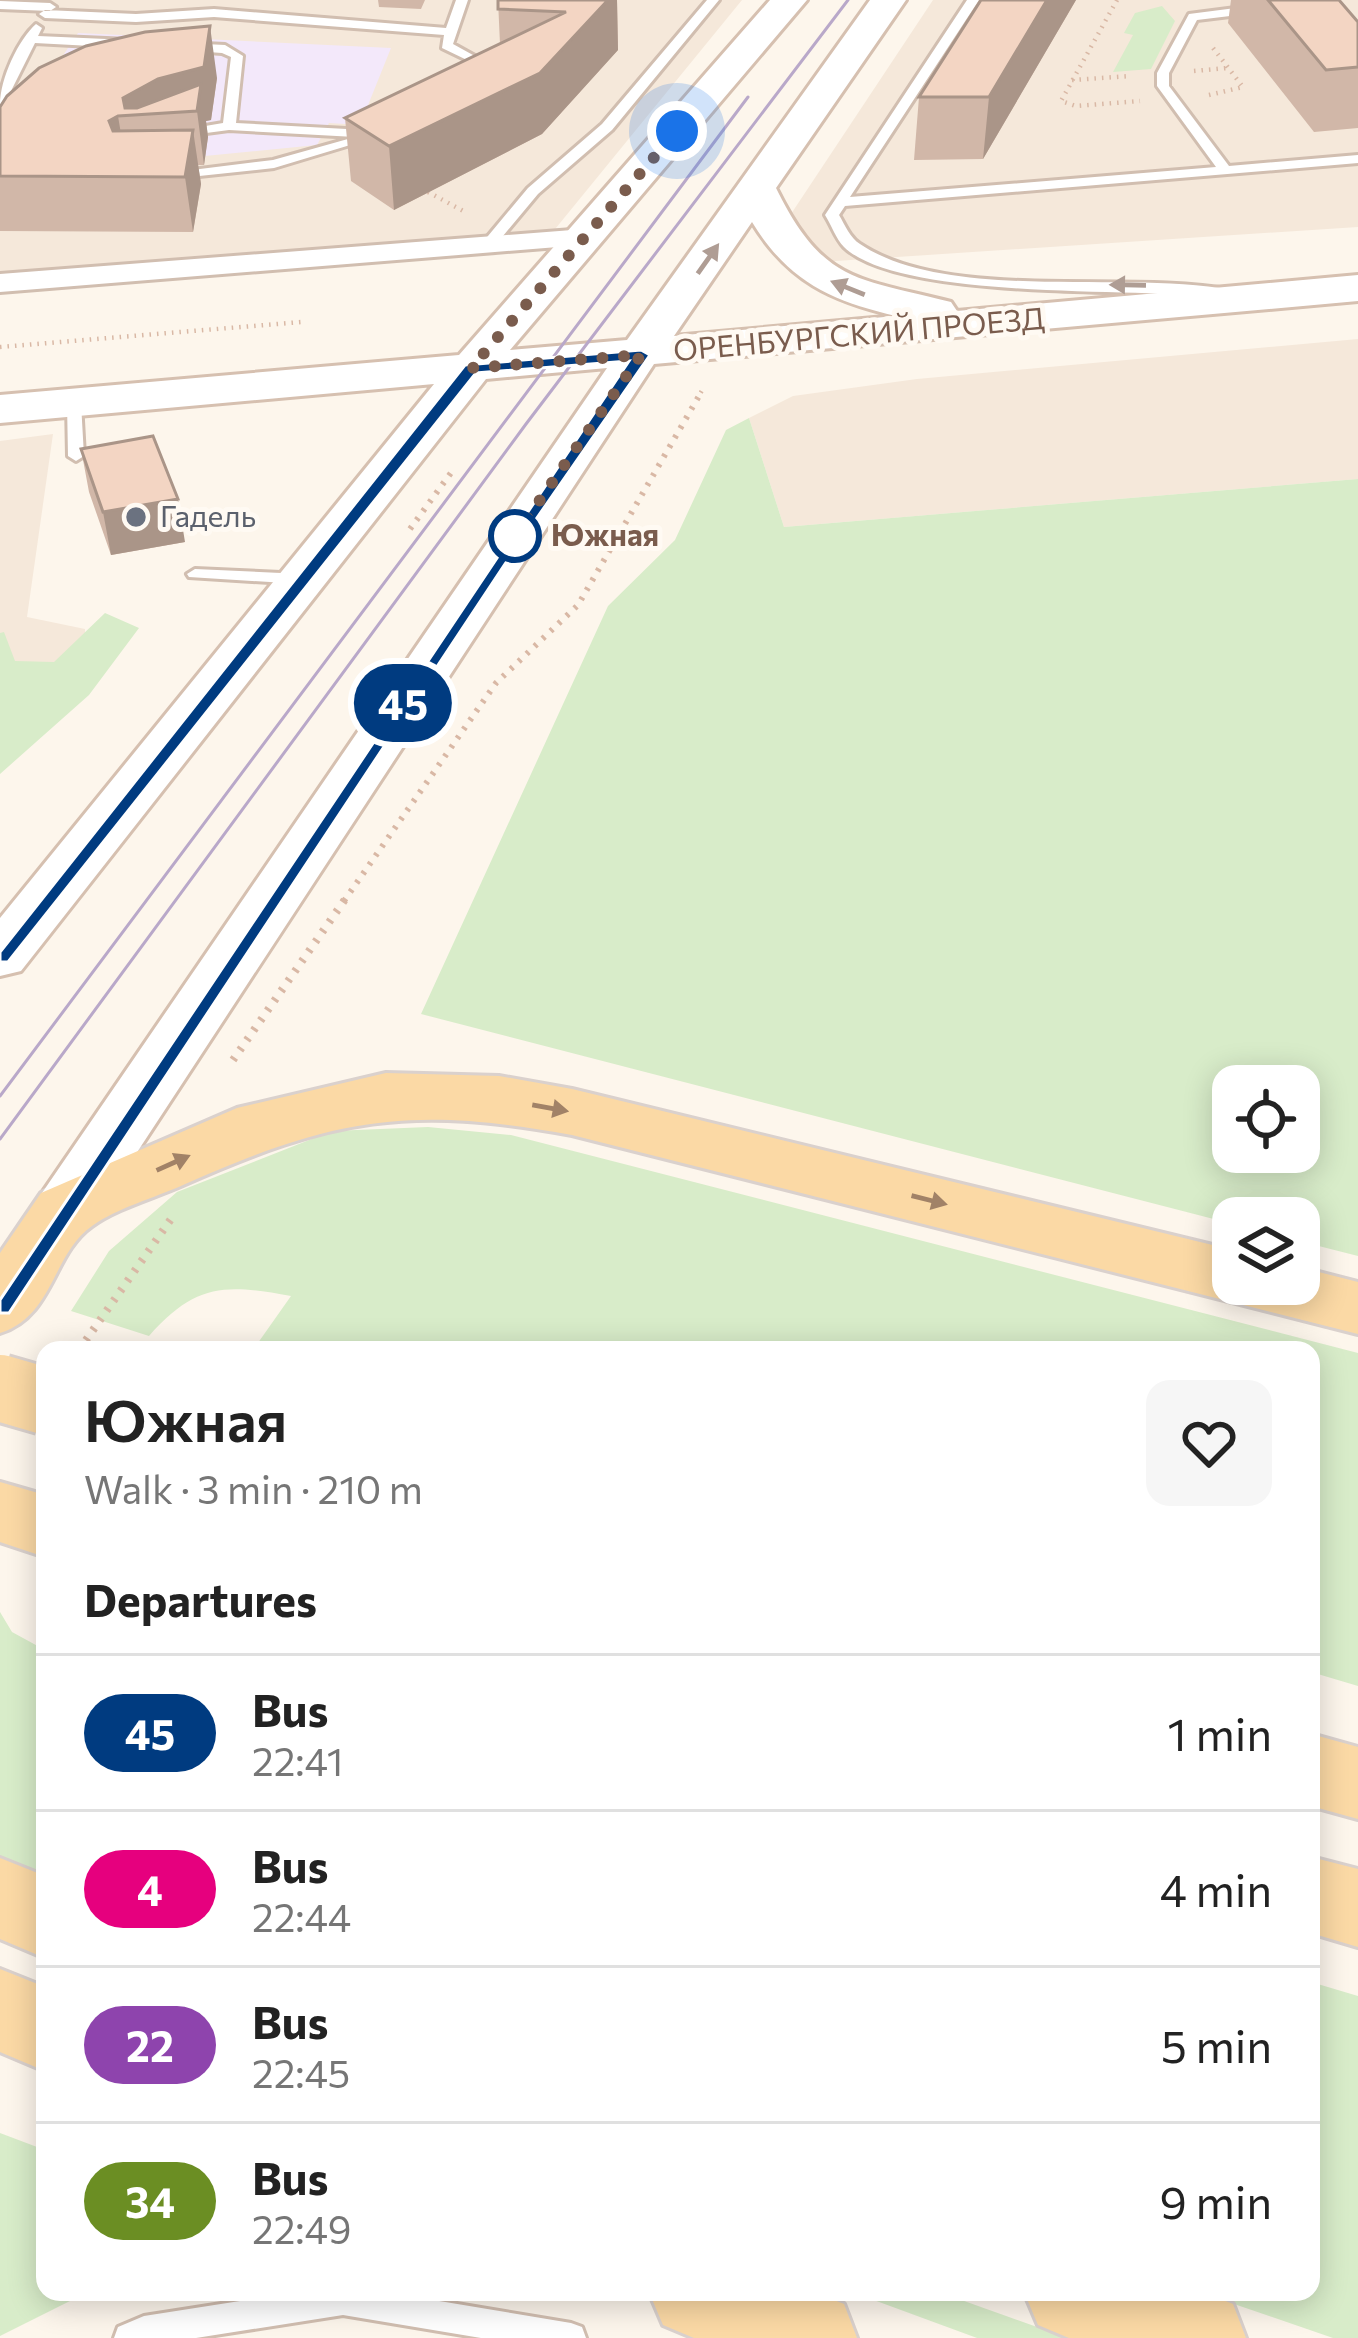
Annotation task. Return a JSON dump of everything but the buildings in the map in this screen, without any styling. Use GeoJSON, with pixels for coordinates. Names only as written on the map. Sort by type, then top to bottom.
{"type":"FeatureCollection","features":[{"type":"Feature","properties":{"kind":"main road"},"geometry":{"type":"LineString","coordinates":[[0,957],[471,368],[789,0]]}},
{"type":"Feature","properties":{"kind":"main road"},"geometry":{"type":"LineString","coordinates":[[0,1307],[483,583],[888,0]]}},
{"type":"Feature","properties":{"kind":"main road"},"geometry":{"type":"LineString","coordinates":[[757,189],[783,248],[835,284],[896,304],[1003,322]]}},
{"type":"Feature","properties":{"kind":"main road","name":"ОРЕНБУРГСКИЙ ПРОЕЗД"},"geometry":{"type":"LineString","coordinates":[[0,409],[1358,288]]}},
{"type":"Feature","properties":{"kind":"main road"},"geometry":{"type":"LineString","coordinates":[[65,1210],[296,1113],[386,1095],[438,1094],[499,1099],[637,1126],[1212,1271]]}},
{"type":"Feature","properties":{"kind":"main road"},"geometry":{"type":"LineString","coordinates":[[1320,1298],[1358,1308]]}},
{"type":"Feature","properties":{"kind":"main road"},"geometry":{"type":"LineString","coordinates":[[0,1388],[36,1398]]}},
{"type":"Feature","properties":{"kind":"main road"},"geometry":{"type":"LineString","coordinates":[[0,1512],[36,1523]]}},
{"type":"Feature","properties":{"kind":"main road"},"geometry":{"type":"LineString","coordinates":[[1320,1772],[1358,1783]]}},
{"type":"Feature","properties":{"kind":"main road"},"geometry":{"type":"LineString","coordinates":[[0,1896],[36,1914]]}},
{"type":"Feature","properties":{"kind":"main road"},"geometry":{"type":"LineString","coordinates":[[1320,1897],[1358,1908]]}},
{"type":"Feature","properties":{"kind":"main road"},"geometry":{"type":"LineString","coordinates":[[0,2010],[36,2025]]}},
{"type":"Feature","properties":{"kind":"main road"},"geometry":{"type":"LineString","coordinates":[[718,2301],[810,2338]]}},
{"type":"Feature","properties":{"kind":"main road"},"geometry":{"type":"LineString","coordinates":[[1096,2301],[1198,2338]]}},
{"type":"Feature","properties":{"kind":"street"},"geometry":{"type":"LineString","coordinates":[[0,283],[584,238]]}},
{"type":"Feature","properties":{"kind":"lane"},"geometry":{"type":"LineString","coordinates":[[458,87],[477,62],[447,48],[462,0]]}},
{"type":"Feature","properties":{"kind":"lane"},"geometry":{"type":"LineString","coordinates":[[702,0],[712,0]]}},
{"type":"Feature","properties":{"kind":"lane"},"geometry":{"type":"LineString","coordinates":[[488,245],[533,191],[607,127],[712,0]]}},
{"type":"Feature","properties":{"kind":"lane"},"geometry":{"type":"LineString","coordinates":[[973,0],[840,202],[832,221],[846,243],[914,272],[997,284],[1169,286],[1244,298]]}},
{"type":"Feature","properties":{"kind":"lane"},"geometry":{"type":"LineString","coordinates":[[0,4],[146,18],[214,13],[451,32]]}},
{"type":"Feature","properties":{"kind":"lane"},"geometry":{"type":"LineString","coordinates":[[0,101],[16,77],[28,40],[50,7]]}},
{"type":"Feature","properties":{"kind":"lane"},"geometry":{"type":"LineString","coordinates":[[1225,170],[1163,86],[1162,74],[1190,19],[1278,8]]}},
{"type":"Feature","properties":{"kind":"lane"},"geometry":{"type":"LineString","coordinates":[[28,40],[154,46]]}},
{"type":"Feature","properties":{"kind":"lane"},"geometry":{"type":"LineString","coordinates":[[175,46],[225,50],[237,56],[229,126]]}},
{"type":"Feature","properties":{"kind":"lane"},"geometry":{"type":"LineString","coordinates":[[0,64],[17,65]]}},
{"type":"Feature","properties":{"kind":"lane"},"geometry":{"type":"LineString","coordinates":[[215,65],[236,64]]}},
{"type":"Feature","properties":{"kind":"lane"},"geometry":{"type":"LineString","coordinates":[[160,177],[274,164],[384,132],[229,126],[163,141]]}},
{"type":"Feature","properties":{"kind":"lane"},"geometry":{"type":"LineString","coordinates":[[840,202],[1358,159]]}},
{"type":"Feature","properties":{"kind":"lane"},"geometry":{"type":"LineString","coordinates":[[74,403],[76,456]]}},
{"type":"Feature","properties":{"kind":"lane"},"geometry":{"type":"LineString","coordinates":[[195,574],[303,579]]}},
{"type":"Feature","properties":{"kind":"lane"},"geometry":{"type":"LineString","coordinates":[[129,2338],[144,2331],[338,2301]]}},
{"type":"Feature","properties":{"kind":"lane"},"geometry":{"type":"LineString","coordinates":[[350,2301],[571,2338]]}},
{"type":"Feature","properties":{"kind":"path"},"geometry":{"type":"LineString","coordinates":[[0,346],[301,322]]}},
{"type":"Feature","properties":{"kind":"path"},"geometry":{"type":"LineString","coordinates":[[231,1063],[496,682],[578,604],[706,385]]}},
{"type":"Feature","properties":{"kind":"path"},"geometry":{"type":"LineString","coordinates":[[85,1341],[183,1202]]}},
{"type":"Feature","properties":{"kind":"shaded area"},"geometry":{"type":"Polygon","coordinates":[[[0,0],[742,0],[538,250],[0,291],[0,0]]]}},
{"type":"Feature","properties":{"kind":"shaded area"},"geometry":{"type":"Polygon","coordinates":[[[933,0],[1358,0],[1358,227],[820,262],[785,223],[933,0]]]}},
{"type":"Feature","properties":{"kind":"shaded area"},"geometry":{"type":"Polygon","coordinates":[[[78,33],[391,48],[360,125],[329,123],[317,145],[174,159],[32,102],[78,33]]]}},
{"type":"Feature","properties":{"kind":"shaded area"},"geometry":{"type":"Polygon","coordinates":[[[1358,339],[1358,479],[784,527],[749,418],[793,396],[917,379],[1358,339]]]}},
{"type":"Feature","properties":{"kind":"shaded area"},"geometry":{"type":"Polygon","coordinates":[[[53,434],[27,617],[85,629],[85,672],[0,679],[0,441],[53,434]]]}},
{"type":"Feature","properties":{"kind":"green space"},"geometry":{"type":"Polygon","coordinates":[[[1162,6],[1175,21],[1151,69],[1113,72],[1133,35],[1124,33],[1135,13],[1162,6]]]}},
{"type":"Feature","properties":{"kind":"green space"},"geometry":{"type":"Polygon","coordinates":[[[749,418],[784,527],[1358,479],[1358,1256],[1320,1246],[1320,1197],[1212,1197],[1212,1219],[421,1014],[608,606],[675,540],[726,430],[749,418]]]}},
{"type":"Feature","properties":{"kind":"green space"},"geometry":{"type":"Polygon","coordinates":[[[105,613],[139,628],[89,695],[0,774],[0,633],[4,632],[15,661],[54,662],[105,613]]]}},
{"type":"Feature","properties":{"kind":"green space"},"geometry":{"type":"Polygon","coordinates":[[[428,1127],[511,1135],[1311,1341],[259,1341],[291,1296],[229,1289],[197,1297],[149,1336],[71,1311],[109,1251],[177,1192],[332,1131],[428,1127]]]}},
{"type":"Feature","properties":{"kind":"green space"},"geometry":{"type":"Polygon","coordinates":[[[1320,1343],[1358,1353],[1358,1686],[1320,1675],[1320,1343]]]}},
{"type":"Feature","properties":{"kind":"green space"},"geometry":{"type":"Polygon","coordinates":[[[0,1612],[12,1632],[36,1645],[36,1891],[0,1878],[0,1612]]]}},
{"type":"Feature","properties":{"kind":"green space"},"geometry":{"type":"Polygon","coordinates":[[[1320,1985],[1358,1996],[1358,2338],[1333,2338],[1225,2301],[1320,2301],[1320,1985]]]}},
{"type":"Feature","properties":{"kind":"green space"},"geometry":{"type":"Polygon","coordinates":[[[0,2133],[36,2147],[36,2301],[70,2301],[0,2336],[0,2133]]]}},
{"type":"Feature","properties":{"kind":"green space"},"geometry":{"type":"Polygon","coordinates":[[[876,2301],[964,2301],[1068,2338],[977,2338],[876,2301]]]}},
{"type":"Feature","properties":{"kind":"tram line"},"geometry":{"type":"LineString","coordinates":[[0,1139],[526,424],[848,0]]}},
{"type":"Feature","properties":{"kind":"tram line"},"geometry":{"type":"LineString","coordinates":[[0,1096],[748,97]]}},
{"type":"Feature","properties":{"kind":"bus line","name":"45"},"geometry":{"type":"LineString","coordinates":[[0,957],[471,368],[641,355],[496,563],[0,1307]]}},
{"type":"Feature","properties":{"kind":"place","name":"Гадель"},"geometry":{"type":"Point","coordinates":[136,517]}},
{"type":"Feature","properties":{"kind":"place","name":"Южная"},"geometry":{"type":"Point","coordinates":[515,536]}},
{"type":"Feature","properties":{"kind":"route"},"geometry":{"type":"LineString","coordinates":[[515,536],[641,355],[471,368],[677,131]]}}]}
